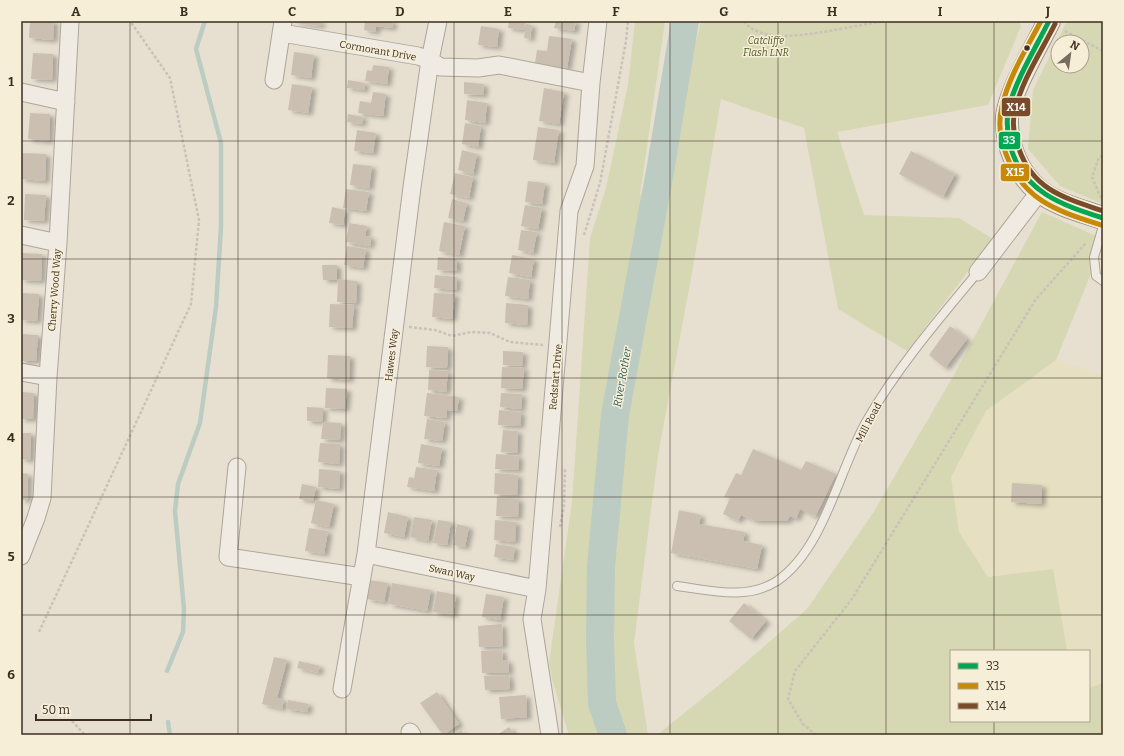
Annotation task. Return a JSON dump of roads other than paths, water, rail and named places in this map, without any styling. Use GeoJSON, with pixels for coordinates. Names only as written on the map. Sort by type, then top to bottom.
{"type":"FeatureCollection","features":[{"type":"Feature","properties":{"kind":"main road"},"geometry":{"type":"LineString","coordinates":[[1048,21],[1015,91],[1007,117],[1008,140],[1016,161],[1025,177],[1040,191],[1059,202],[1103,210]]}},
{"type":"Feature","properties":{"kind":"street","name":"Cherry Wood Way"},"geometry":{"type":"LineString","coordinates":[[21,556],[29,517],[42,498],[70,21]]}},
{"type":"Feature","properties":{"kind":"street","name":"Hawes Way"},"geometry":{"type":"LineString","coordinates":[[342,689],[366,554],[394,326],[430,60],[438,21]]}},
{"type":"Feature","properties":{"kind":"street","name":"Redstart Drive"},"geometry":{"type":"LineString","coordinates":[[550,735],[532,619],[537,590],[569,211],[585,166],[591,83],[598,21]]}},
{"type":"Feature","properties":{"kind":"street"},"geometry":{"type":"LineString","coordinates":[[274,80],[282,27]]}},
{"type":"Feature","properties":{"kind":"street","name":"Cormorant Drive"},"geometry":{"type":"LineString","coordinates":[[282,27],[418,56],[430,60],[440,67],[478,68],[500,65],[591,83]]}},
{"type":"Feature","properties":{"kind":"street"},"geometry":{"type":"LineString","coordinates":[[21,92],[66,102]]}},
{"type":"Feature","properties":{"kind":"street","name":"Mill Road"},"geometry":{"type":"LineString","coordinates":[[978,272],[1040,191]]}},
{"type":"Feature","properties":{"kind":"street"},"geometry":{"type":"LineString","coordinates":[[21,235],[58,243]]}},
{"type":"Feature","properties":{"kind":"street"},"geometry":{"type":"LineString","coordinates":[[21,372],[48,377]]}},
{"type":"Feature","properties":{"kind":"street"},"geometry":{"type":"LineString","coordinates":[[237,467],[228,557],[362,577]]}},
{"type":"Feature","properties":{"kind":"street","name":"Swan Way"},"geometry":{"type":"LineString","coordinates":[[366,554],[537,590]]}},
{"type":"Feature","properties":{"kind":"lane"},"geometry":{"type":"LineString","coordinates":[[1103,226],[1094,257],[1096,276],[1103,281]]}},
{"type":"Feature","properties":{"kind":"lane","name":"Mill Road"},"geometry":{"type":"LineString","coordinates":[[677,586],[730,593],[745,593],[761,589],[777,581],[790,570],[806,551],[819,527],[865,423],[925,336],[978,272]]}},
{"type":"Feature","properties":{"kind":"waterway"},"geometry":{"type":"LineString","coordinates":[[167,671],[183,632],[184,609],[175,511],[178,484],[200,423],[216,307],[221,227],[221,143],[196,49],[205,21]]}},
{"type":"Feature","properties":{"kind":"waterway","name":"River Rother"},"geometry":{"type":"LineString","coordinates":[[613,735],[602,703],[600,639],[601,566],[615,415],[661,166],[685,21]]}},
{"type":"Feature","properties":{"kind":"waterway"},"geometry":{"type":"LineString","coordinates":[[168,722],[170,735]]}},
{"type":"Feature","properties":{"kind":"park label","name":"Catcliffe Flash LNR"},"geometry":{"type":"Point","coordinates":[766,46]}}]}
